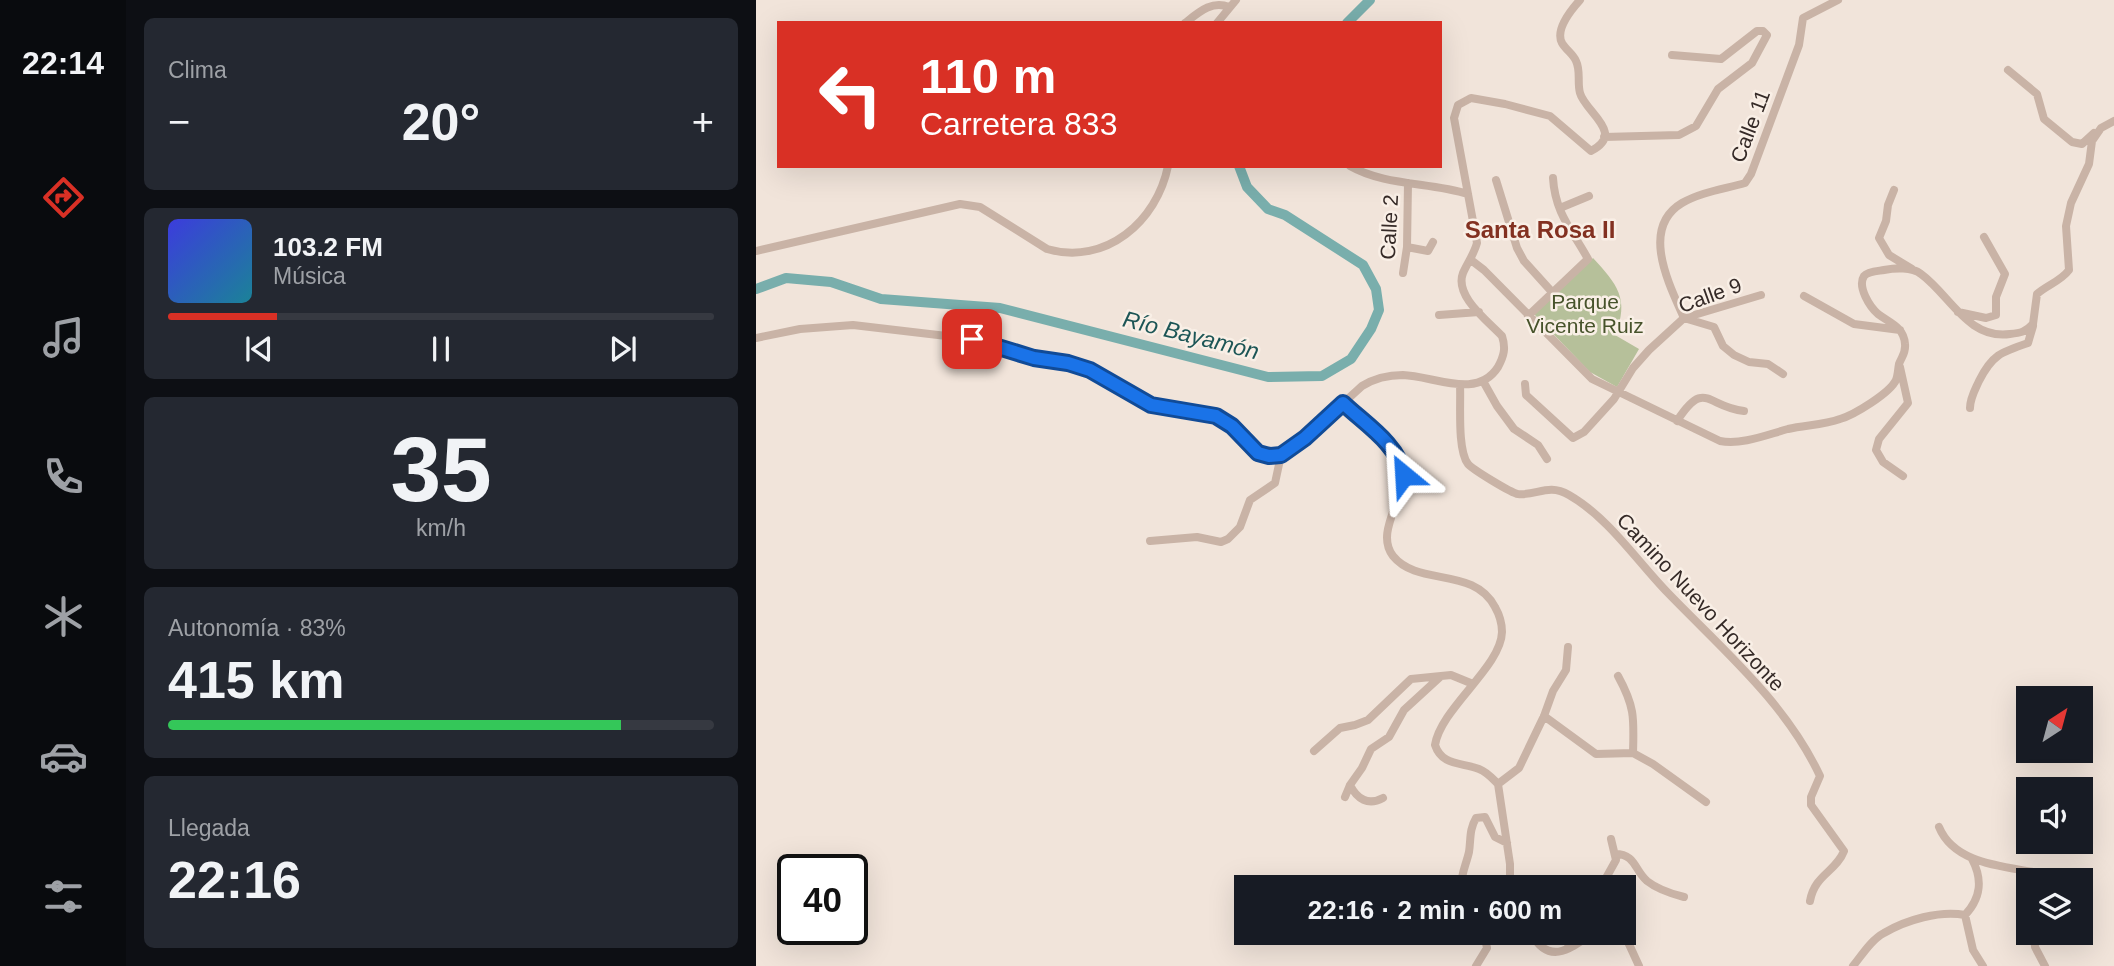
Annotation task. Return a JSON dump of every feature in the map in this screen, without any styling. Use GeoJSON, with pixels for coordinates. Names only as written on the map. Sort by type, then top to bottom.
{"type":"FeatureCollection","features":[{"type":"Feature","properties":{"kind":"street"},"geometry":{"type":"LineString","coordinates":[[1218,21],[1236,0]]}},
{"type":"Feature","properties":{"kind":"street"},"geometry":{"type":"LineString","coordinates":[[756,338],[800,329],[853,325],[972,339],[1034,358],[1068,363],[1090,370],[1151,405],[1216,416],[1232,426],[1258,453],[1269,456],[1281,455],[1305,438],[1372,380],[1404,375],[1460,385],[1491,378],[1504,357],[1502,336],[1467,300],[1461,287],[1462,275],[1475,251],[1477,235],[1453,125],[1456,110],[1463,100],[1478,98],[1550,116],[1591,151],[1600,145],[1604,137],[1601,121],[1580,94],[1576,62],[1561,42],[1561,30],[1580,0]]}},
{"type":"Feature","properties":{"kind":"street","name":"Calle 11"},"geometry":{"type":"LineString","coordinates":[[1684,318],[1660,248],[1662,225],[1672,210],[1683,202],[1745,183],[1751,174],[1796,53],[1803,19],[1838,0]]}},
{"type":"Feature","properties":{"kind":"street"},"geometry":{"type":"LineString","coordinates":[[1188,21],[1212,2],[1222,2],[1229,7]]}},
{"type":"Feature","properties":{"kind":"street"},"geometry":{"type":"LineString","coordinates":[[1604,137],[1679,135],[1688,132],[1696,126],[1718,89],[1752,63],[1767,35],[1763,31],[1757,31],[1721,59],[1672,55]]}},
{"type":"Feature","properties":{"kind":"street"},"geometry":{"type":"LineString","coordinates":[[2008,70],[2037,94],[2044,119],[2072,142],[2082,144],[2110,123]]}},
{"type":"Feature","properties":{"kind":"street"},"geometry":{"type":"LineString","coordinates":[[1970,408],[1973,393],[1989,361],[2003,352],[2028,343],[2034,324],[2037,294],[2047,285],[2061,279],[2069,270],[2066,226],[2071,203],[2089,164],[2092,141],[2097,132],[2110,123]]}},
{"type":"Feature","properties":{"kind":"street"},"geometry":{"type":"LineString","coordinates":[[756,251],[960,204],[979,207],[991,213],[1047,249],[1057,252],[1093,250],[1121,238],[1144,220],[1160,195],[1167,168]]}},
{"type":"Feature","properties":{"kind":"street"},"geometry":{"type":"LineString","coordinates":[[1353,168],[1408,183],[1440,186],[1468,194]]}},
{"type":"Feature","properties":{"kind":"street"},"geometry":{"type":"LineString","coordinates":[[1528,316],[1588,259],[1569,231],[1554,190],[1553,178]]}},
{"type":"Feature","properties":{"kind":"street"},"geometry":{"type":"LineString","coordinates":[[1496,180],[1517,248],[1524,261],[1552,292]]}},
{"type":"Feature","properties":{"kind":"street","name":"Calle 2"},"geometry":{"type":"LineString","coordinates":[[1403,273],[1407,247],[1408,183]]}},
{"type":"Feature","properties":{"kind":"street"},"geometry":{"type":"LineString","coordinates":[[1894,190],[1879,238],[1889,255],[1921,273],[1958,312],[1974,326],[1989,334],[2023,332],[2034,324]]}},
{"type":"Feature","properties":{"kind":"street"},"geometry":{"type":"LineString","coordinates":[[1560,208],[1589,196]]}},
{"type":"Feature","properties":{"kind":"street"},"geometry":{"type":"LineString","coordinates":[[1958,312],[1986,318],[1996,315],[1996,297],[2005,274],[1984,237]]}},
{"type":"Feature","properties":{"kind":"street"},"geometry":{"type":"LineString","coordinates":[[1407,247],[1427,250],[1433,242]]}},
{"type":"Feature","properties":{"kind":"street"},"geometry":{"type":"LineString","coordinates":[[1471,260],[1585,373],[1618,393],[1720,441],[1736,443],[1840,419],[1888,391],[1896,380],[1906,349],[1905,339],[1900,330],[1870,304],[1862,284],[1869,273],[1913,270]]}},
{"type":"Feature","properties":{"kind":"street","name":"Calle 9"},"geometry":{"type":"LineString","coordinates":[[1525,384],[1526,395],[1573,438],[1584,432],[1618,393],[1633,368],[1684,318],[1761,295]]}},
{"type":"Feature","properties":{"kind":"street"},"geometry":{"type":"LineString","coordinates":[[1804,296],[1854,324],[1900,330]]}},
{"type":"Feature","properties":{"kind":"street"},"geometry":{"type":"LineString","coordinates":[[1439,315],[1479,312]]}},
{"type":"Feature","properties":{"kind":"street"},"geometry":{"type":"LineString","coordinates":[[1684,318],[1714,327],[1723,346],[1734,355],[1749,362],[1768,364],[1783,374]]}},
{"type":"Feature","properties":{"kind":"street"},"geometry":{"type":"LineString","coordinates":[[1900,363],[1908,404],[1879,439],[1876,450],[1883,462],[1903,476]]}},
{"type":"Feature","properties":{"kind":"street"},"geometry":{"type":"LineString","coordinates":[[1483,381],[1514,429],[1538,445],[1547,459]]}},
{"type":"Feature","properties":{"kind":"street","name":"Camino Nuevo Horizonte"},"geometry":{"type":"LineString","coordinates":[[1460,385],[1463,453],[1468,465],[1517,494],[1549,489],[1561,491],[1594,512],[1667,592],[1744,669],[1789,722],[1821,776],[1811,797],[1811,805],[1844,851],[1842,857],[1813,886],[1810,901]]}},
{"type":"Feature","properties":{"kind":"street"},"geometry":{"type":"LineString","coordinates":[[1355,392],[1353,405],[1357,417]]}},
{"type":"Feature","properties":{"kind":"street"},"geometry":{"type":"LineString","coordinates":[[1677,421],[1688,403],[1699,397],[1707,398],[1730,410],[1744,411]]}},
{"type":"Feature","properties":{"kind":"street"},"geometry":{"type":"LineString","coordinates":[[1343,403],[1393,449],[1401,463],[1404,475],[1402,489],[1387,532],[1388,545],[1394,557],[1411,569],[1471,584],[1484,592],[1497,611],[1502,630],[1501,641],[1441,726],[1435,745],[1441,757],[1447,761],[1480,769],[1497,784],[1509,875]]}},
{"type":"Feature","properties":{"kind":"street"},"geometry":{"type":"LineString","coordinates":[[1332,414],[1357,417]]}},
{"type":"Feature","properties":{"kind":"street"},"geometry":{"type":"LineString","coordinates":[[1150,541],[1197,537],[1221,542],[1228,539],[1240,527],[1250,500],[1275,483],[1281,455]]}},
{"type":"Feature","properties":{"kind":"street"},"geometry":{"type":"LineString","coordinates":[[1497,784],[1519,768],[1553,691],[1566,670],[1568,647]]}},
{"type":"Feature","properties":{"kind":"street"},"geometry":{"type":"LineString","coordinates":[[1314,751],[1340,728],[1368,720],[1407,681],[1451,675],[1473,684]]}},
{"type":"Feature","properties":{"kind":"street"},"geometry":{"type":"LineString","coordinates":[[1618,676],[1630,698],[1634,718],[1633,753]]}},
{"type":"Feature","properties":{"kind":"street"},"geometry":{"type":"LineString","coordinates":[[1345,797],[1349,785],[1363,768],[1371,749],[1389,737],[1404,710],[1440,677]]}},
{"type":"Feature","properties":{"kind":"street"},"geometry":{"type":"LineString","coordinates":[[1544,716],[1596,754],[1633,753],[1706,802]]}},
{"type":"Feature","properties":{"kind":"street"},"geometry":{"type":"LineString","coordinates":[[1349,785],[1354,793],[1366,801],[1375,802],[1383,798]]}},
{"type":"Feature","properties":{"kind":"street"},"geometry":{"type":"LineString","coordinates":[[1461,875],[1469,853],[1470,827],[1476,818],[1485,817],[1495,837],[1507,843]]}},
{"type":"Feature","properties":{"kind":"street"},"geometry":{"type":"LineString","coordinates":[[1939,827],[1947,842],[1972,859],[2016,868]]}},
{"type":"Feature","properties":{"kind":"street"},"geometry":{"type":"LineString","coordinates":[[1609,875],[1616,860],[1611,839]]}},
{"type":"Feature","properties":{"kind":"street"},"geometry":{"type":"LineString","coordinates":[[1615,854],[1630,857],[1649,883],[1684,897]]}},
{"type":"Feature","properties":{"kind":"street"},"geometry":{"type":"LineString","coordinates":[[1965,915],[1976,904],[1980,892],[1978,870],[1972,859]]}},
{"type":"Feature","properties":{"kind":"street"},"geometry":{"type":"LineString","coordinates":[[1853,966],[1883,933],[1932,915],[1965,915]]}},
{"type":"Feature","properties":{"kind":"street"},"geometry":{"type":"LineString","coordinates":[[1965,915],[1973,950],[1983,966]]}},
{"type":"Feature","properties":{"kind":"street"},"geometry":{"type":"LineString","coordinates":[[1476,966],[1486,945]]}},
{"type":"Feature","properties":{"kind":"street"},"geometry":{"type":"LineString","coordinates":[[1541,945],[1550,952],[1566,952],[1576,945]]}},
{"type":"Feature","properties":{"kind":"street"},"geometry":{"type":"LineString","coordinates":[[1566,952],[1569,945]]}},
{"type":"Feature","properties":{"kind":"street"},"geometry":{"type":"LineString","coordinates":[[1629,945],[1639,966]]}},
{"type":"Feature","properties":{"kind":"street"},"geometry":{"type":"LineString","coordinates":[[2035,945],[2045,966]]}},
{"type":"Feature","properties":{"kind":"green space","name":"Parque Vicente Ruiz"},"geometry":{"type":"Polygon","coordinates":[[[1593,258],[1609,276],[1619,293],[1621,311],[1615,335],[1639,349],[1617,387],[1590,372],[1534,314],[1593,258]]]}},
{"type":"Feature","properties":{"kind":"waterway","name":"Río Bayamón"},"geometry":{"type":"LineString","coordinates":[[1349,21],[1370,0]]}},
{"type":"Feature","properties":{"kind":"waterway","name":"Río Bayamón"},"geometry":{"type":"LineString","coordinates":[[756,289],[786,278],[831,282],[881,299],[1000,308],[1268,377],[1322,376],[1351,359],[1371,329],[1379,310],[1376,289],[1363,265],[1285,215],[1268,209],[1247,187],[1240,168]]}},
{"type":"Feature","properties":{"kind":"district","name":"Santa Rosa II"},"geometry":{"type":"Point","coordinates":[1540,229]}},
{"type":"Feature","properties":{"kind":"route"},"geometry":{"type":"LineString","coordinates":[[972,339],[1034,358],[1068,363],[1090,370],[1151,405],[1216,416],[1232,426],[1258,453],[1269,456],[1281,455],[1305,438],[1343,403],[1393,449],[1404,475]]}}]}
